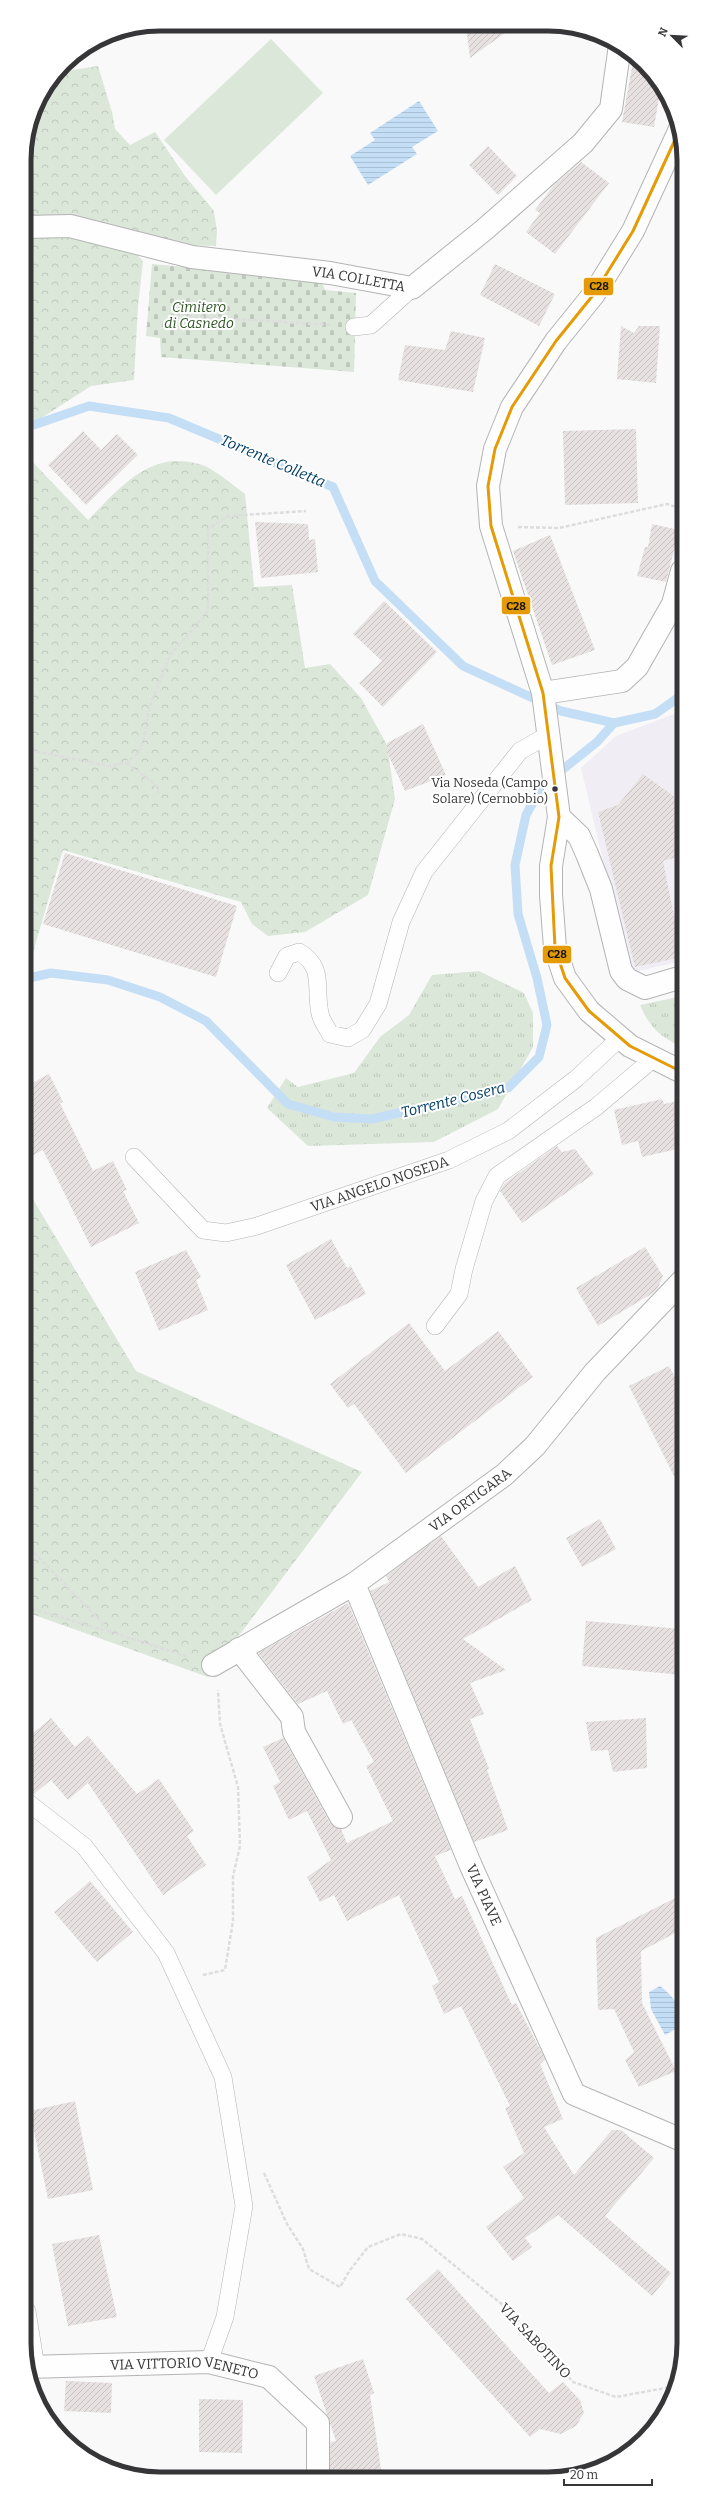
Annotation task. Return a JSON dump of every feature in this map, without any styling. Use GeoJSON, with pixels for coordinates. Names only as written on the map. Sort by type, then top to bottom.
{"type":"FeatureCollection","features":[{"type":"Feature","properties":{"kind":"street","name":"VIA COLLETTA"},"geometry":{"type":"LineString","coordinates":[[31,226],[70,226],[192,257],[330,273],[412,288],[484,230],[587,137],[611,109],[619,53]]}},
{"type":"Feature","properties":{"kind":"street"},"geometry":{"type":"LineString","coordinates":[[675,139],[633,231],[594,294],[556,340],[512,407],[495,449],[488,486],[492,526],[543,693],[559,817],[551,866],[551,895],[555,948],[565,978],[589,1011],[630,1046],[677,1070]]}},
{"type":"Feature","properties":{"kind":"street"},"geometry":{"type":"LineString","coordinates":[[543,693],[622,681],[637,667],[673,604],[677,589]]}},
{"type":"Feature","properties":{"kind":"street"},"geometry":{"type":"LineString","coordinates":[[559,817],[579,836],[587,854],[601,889],[621,971],[627,979],[645,988],[677,978]]}},
{"type":"Feature","properties":{"kind":"street","name":"VIA ORTIGARA"},"geometry":{"type":"LineString","coordinates":[[213,1665],[238,1649],[354,1584],[504,1475],[535,1446],[595,1372],[677,1286]]}},
{"type":"Feature","properties":{"kind":"street","name":"VIA PIAVE"},"geometry":{"type":"LineString","coordinates":[[354,1584],[471,1866],[574,2094],[677,2138]]}},
{"type":"Feature","properties":{"kind":"street"},"geometry":{"type":"LineString","coordinates":[[238,1649],[292,1717],[294,1732],[341,1817]]}},
{"type":"Feature","properties":{"kind":"street","name":"VIA VITTORIO VENETO"},"geometry":{"type":"LineString","coordinates":[[33,2367],[209,2362],[269,2376],[318,2423],[318,2472]]}},
{"type":"Feature","properties":{"kind":"lane"},"geometry":{"type":"LineString","coordinates":[[354,326],[371,325],[412,288]]}},
{"type":"Feature","properties":{"kind":"lane"},"geometry":{"type":"LineString","coordinates":[[278,973],[287,956],[299,952],[311,959],[317,975],[321,1017],[330,1034],[348,1038],[362,1030],[378,1004],[401,922],[424,872],[520,751],[549,736]]}},
{"type":"Feature","properties":{"kind":"lane","name":"VIA ANGELO NOSEDA"},"geometry":{"type":"LineString","coordinates":[[134,1157],[203,1230],[226,1233],[257,1226],[449,1160],[508,1131],[577,1078],[620,1038]]}},
{"type":"Feature","properties":{"kind":"lane"},"geometry":{"type":"LineString","coordinates":[[435,1326],[459,1294],[464,1269],[484,1201],[497,1176],[596,1107],[654,1058]]}},
{"type":"Feature","properties":{"kind":"lane"},"geometry":{"type":"LineString","coordinates":[[31,1805],[84,1846],[166,1953],[223,2077],[244,2206],[225,2316],[209,2362]]}},
{"type":"Feature","properties":{"kind":"path"},"geometry":{"type":"LineString","coordinates":[[176,315],[354,326]]}},
{"type":"Feature","properties":{"kind":"path"},"geometry":{"type":"LineString","coordinates":[[492,526],[559,528],[667,504],[677,507]]}},
{"type":"Feature","properties":{"kind":"path"},"geometry":{"type":"LineString","coordinates":[[31,750],[109,766],[126,762],[138,753],[143,743],[149,709],[170,655],[208,611],[208,529],[228,516],[306,512]]}},
{"type":"Feature","properties":{"kind":"path"},"geometry":{"type":"LineString","coordinates":[[126,762],[154,783],[159,793]]}},
{"type":"Feature","properties":{"kind":"path"},"geometry":{"type":"LineString","coordinates":[[31,1549],[110,1632]]}},
{"type":"Feature","properties":{"kind":"path"},"geometry":{"type":"LineString","coordinates":[[31,1608],[213,1665],[218,1682],[220,1724],[238,1787],[240,1846],[234,1876],[233,1921],[226,1970]]}},
{"type":"Feature","properties":{"kind":"path","name":"VIA SABOTINO"},"geometry":{"type":"LineString","coordinates":[[262,2168],[287,2224],[303,2248],[309,2269],[334,2284],[340,2287],[350,2270],[368,2247],[401,2234],[422,2239],[489,2292],[509,2310],[573,2382],[616,2398],[669,2387]]}},
{"type":"Feature","properties":{"kind":"shaded area"},"geometry":{"type":"Polygon","coordinates":[[[677,713],[677,962],[630,973],[581,768],[616,736],[677,713]]]}},
{"type":"Feature","properties":{"kind":"green space"},"geometry":{"type":"Polygon","coordinates":[[[271,39],[323,93],[216,195],[164,140],[271,39]]]}},
{"type":"Feature","properties":{"kind":"green space"},"geometry":{"type":"Polygon","coordinates":[[[98,66],[112,112],[115,129],[130,145],[155,132],[185,176],[214,211],[217,231],[216,246],[184,245],[114,231],[143,261],[138,306],[134,380],[91,386],[31,425],[31,152],[35,127],[44,103],[53,88],[67,71],[98,66]]]}},
{"type":"Feature","properties":{"kind":"green space","name":"Cimitero di Casnedo"},"geometry":{"type":"Polygon","coordinates":[[[152,264],[321,280],[325,290],[356,293],[354,372],[161,357],[160,338],[146,336],[152,264]]]}},
{"type":"Feature","properties":{"kind":"green space"},"geometry":{"type":"Polygon","coordinates":[[[31,460],[88,520],[124,485],[150,467],[165,462],[181,461],[199,464],[210,469],[245,494],[254,587],[292,585],[305,668],[330,664],[361,698],[387,745],[395,799],[368,895],[305,932],[268,936],[252,924],[241,902],[63,850],[31,962],[31,460]]]}},
{"type":"Feature","properties":{"kind":"green space"},"geometry":{"type":"Polygon","coordinates":[[[479,971],[524,993],[533,1013],[533,1047],[498,1109],[434,1142],[308,1146],[267,1108],[286,1078],[298,1087],[354,1073],[380,1037],[409,1015],[432,975],[479,971]]]}},
{"type":"Feature","properties":{"kind":"green space"},"geometry":{"type":"Polygon","coordinates":[[[677,997],[677,1044],[656,1031],[640,1005],[677,997]]]}},
{"type":"Feature","properties":{"kind":"green space"},"geometry":{"type":"Polygon","coordinates":[[[31,1196],[136,1371],[362,1472],[208,1677],[31,1614],[31,1196]]]}},
{"type":"Feature","properties":{"kind":"water"},"geometry":{"type":"Polygon","coordinates":[[[419,101],[438,131],[412,147],[417,154],[368,185],[350,156],[375,140],[370,133],[419,101]]]}},
{"type":"Feature","properties":{"kind":"water"},"geometry":{"type":"Polygon","coordinates":[[[660,1986],[669,1994],[677,2005],[677,2028],[665,2035],[651,2009],[649,1992],[660,1986]]]}},
{"type":"Feature","properties":{"kind":"building"},"geometry":{"type":"Polygon","coordinates":[[[467,31],[508,31],[470,58],[467,31]]]}},
{"type":"Feature","properties":{"kind":"building"},"geometry":{"type":"Polygon","coordinates":[[[633,64],[639,69],[660,95],[654,127],[622,122],[633,64]]]}},
{"type":"Feature","properties":{"kind":"building"},"geometry":{"type":"Polygon","coordinates":[[[488,146],[517,176],[498,195],[469,165],[488,146]]]}},
{"type":"Feature","properties":{"kind":"building"},"geometry":{"type":"Polygon","coordinates":[[[581,162],[609,183],[555,254],[526,232],[540,213],[535,210],[554,185],[581,162]]]}},
{"type":"Feature","properties":{"kind":"building"},"geometry":{"type":"Polygon","coordinates":[[[495,264],[555,294],[539,326],[480,295],[495,264]]]}},
{"type":"Feature","properties":{"kind":"building"},"geometry":{"type":"Polygon","coordinates":[[[621,326],[634,333],[639,326],[660,326],[656,383],[617,379],[621,326]]]}},
{"type":"Feature","properties":{"kind":"building"},"geometry":{"type":"Polygon","coordinates":[[[451,331],[485,338],[473,392],[398,380],[405,345],[445,350],[451,331]]]}},
{"type":"Feature","properties":{"kind":"building"},"geometry":{"type":"Polygon","coordinates":[[[636,429],[638,503],[565,505],[563,431],[636,429]]]}},
{"type":"Feature","properties":{"kind":"building"},"geometry":{"type":"Polygon","coordinates":[[[83,431],[101,450],[117,434],[138,455],[86,505],[48,465],[83,431]]]}},
{"type":"Feature","properties":{"kind":"building"},"geometry":{"type":"Polygon","coordinates":[[[255,522],[308,524],[309,540],[315,539],[318,572],[261,578],[255,522]]]}},
{"type":"Feature","properties":{"kind":"building"},"geometry":{"type":"Polygon","coordinates":[[[652,524],[677,530],[677,538],[666,582],[637,576],[645,547],[648,547],[652,524]]]}},
{"type":"Feature","properties":{"kind":"building"},"geometry":{"type":"Polygon","coordinates":[[[550,535],[595,650],[552,665],[513,551],[550,535]]]}},
{"type":"Feature","properties":{"kind":"building"},"geometry":{"type":"Polygon","coordinates":[[[384,601],[437,652],[383,707],[359,683],[382,661],[353,634],[384,601]]]}},
{"type":"Feature","properties":{"kind":"building"},"geometry":{"type":"Polygon","coordinates":[[[423,724],[446,775],[405,791],[387,752],[387,743],[423,724]]]}},
{"type":"Feature","properties":{"kind":"building"},"geometry":{"type":"Polygon","coordinates":[[[643,774],[677,798],[677,857],[663,861],[677,932],[677,958],[635,967],[598,812],[618,805],[643,774]]]}},
{"type":"Feature","properties":{"kind":"building"},"geometry":{"type":"Polygon","coordinates":[[[65,853],[237,906],[216,977],[43,924],[65,853]]]}},
{"type":"Feature","properties":{"kind":"building"},"geometry":{"type":"Polygon","coordinates":[[[49,1074],[63,1102],[60,1103],[93,1171],[113,1161],[127,1190],[123,1191],[139,1223],[91,1247],[43,1150],[31,1156],[31,1084],[49,1074]]]}},
{"type":"Feature","properties":{"kind":"building"},"geometry":{"type":"Polygon","coordinates":[[[662,1099],[664,1104],[677,1101],[677,1149],[642,1157],[638,1141],[622,1145],[614,1110],[662,1099]]]}},
{"type":"Feature","properties":{"kind":"building"},"geometry":{"type":"Polygon","coordinates":[[[557,1146],[562,1152],[575,1149],[594,1174],[522,1223],[500,1191],[505,1183],[557,1146]]]}},
{"type":"Feature","properties":{"kind":"building"},"geometry":{"type":"Polygon","coordinates":[[[331,1239],[347,1268],[351,1266],[366,1294],[315,1320],[286,1265],[331,1239]]]}},
{"type":"Feature","properties":{"kind":"building"},"geometry":{"type":"Polygon","coordinates":[[[645,1247],[663,1276],[658,1288],[653,1293],[598,1326],[576,1288],[645,1247]]]}},
{"type":"Feature","properties":{"kind":"building"},"geometry":{"type":"Polygon","coordinates":[[[186,1250],[201,1277],[196,1280],[208,1310],[159,1331],[135,1272],[186,1250]]]}},
{"type":"Feature","properties":{"kind":"building"},"geometry":{"type":"Polygon","coordinates":[[[409,1323],[445,1371],[498,1331],[533,1377],[406,1473],[354,1404],[348,1408],[330,1384],[409,1323]]]}},
{"type":"Feature","properties":{"kind":"building"},"geometry":{"type":"Polygon","coordinates":[[[669,1366],[677,1381],[677,1482],[629,1386],[669,1366]]]}},
{"type":"Feature","properties":{"kind":"building"},"geometry":{"type":"Polygon","coordinates":[[[600,1519],[616,1549],[582,1567],[566,1538],[600,1519]]]}},
{"type":"Feature","properties":{"kind":"building"},"geometry":{"type":"Polygon","coordinates":[[[441,1536],[478,1587],[515,1566],[532,1600],[463,1639],[506,1670],[470,1683],[484,1714],[470,1719],[489,1769],[487,1770],[508,1830],[474,1842],[370,1591],[389,1582],[386,1576],[441,1536]]]}},
{"type":"Feature","properties":{"kind":"building"},"geometry":{"type":"Polygon","coordinates":[[[348,1603],[451,1850],[435,1856],[455,1899],[462,1896],[512,2005],[516,2003],[545,2059],[540,2064],[563,2119],[544,2127],[574,2175],[612,2130],[621,2130],[654,2158],[605,2216],[671,2273],[652,2296],[558,2215],[525,2238],[532,2247],[513,2261],[486,2227],[524,2198],[503,2167],[524,2153],[505,2108],[510,2106],[461,2006],[444,2014],[432,1986],[439,1982],[399,1895],[347,1921],[334,1895],[320,1902],[307,1877],[331,1860],[307,1811],[289,1820],[273,1786],[280,1782],[263,1747],[283,1738],[330,1823],[341,1829],[347,1843],[393,1821],[366,1766],[374,1762],[351,1720],[343,1724],[327,1691],[298,1704],[258,1653],[348,1603]]]}},
{"type":"Feature","properties":{"kind":"building"},"geometry":{"type":"Polygon","coordinates":[[[586,1621],[677,1629],[677,1674],[582,1666],[586,1621]]]}},
{"type":"Feature","properties":{"kind":"building"},"geometry":{"type":"Polygon","coordinates":[[[51,1718],[75,1747],[88,1736],[137,1794],[159,1779],[194,1831],[187,1836],[206,1865],[163,1895],[88,1783],[68,1800],[51,1780],[34,1794],[31,1793],[31,1735],[51,1718]]]}},
{"type":"Feature","properties":{"kind":"building"},"geometry":{"type":"Polygon","coordinates":[[[646,1718],[647,1768],[613,1772],[608,1750],[591,1751],[586,1722],[646,1718]]]}},
{"type":"Feature","properties":{"kind":"building"},"geometry":{"type":"Polygon","coordinates":[[[90,1881],[133,1932],[97,1962],[54,1912],[90,1881]]]}},
{"type":"Feature","properties":{"kind":"building"},"geometry":{"type":"Polygon","coordinates":[[[677,1897],[677,1932],[641,1951],[642,2003],[676,2071],[639,2087],[625,2060],[634,2052],[614,2009],[598,2010],[596,1938],[677,1897]]]}},
{"type":"Feature","properties":{"kind":"building"},"geometry":{"type":"Polygon","coordinates":[[[75,2101],[93,2190],[48,2199],[31,2111],[75,2101]]]}},
{"type":"Feature","properties":{"kind":"building"},"geometry":{"type":"Polygon","coordinates":[[[99,2235],[117,2317],[68,2326],[52,2244],[99,2235]]]}},
{"type":"Feature","properties":{"kind":"building"},"geometry":{"type":"Polygon","coordinates":[[[438,2269],[549,2393],[563,2382],[580,2400],[584,2413],[576,2426],[561,2434],[540,2429],[530,2437],[406,2299],[438,2269]]]}},
{"type":"Feature","properties":{"kind":"building"},"geometry":{"type":"Polygon","coordinates":[[[363,2359],[374,2393],[370,2395],[381,2472],[345,2472],[345,2470],[330,2472],[330,2442],[336,2441],[314,2376],[363,2359]]]}},
{"type":"Feature","properties":{"kind":"building"},"geometry":{"type":"Polygon","coordinates":[[[66,2381],[112,2383],[111,2413],[64,2411],[66,2381]]]}},
{"type":"Feature","properties":{"kind":"building"},"geometry":{"type":"Polygon","coordinates":[[[199,2399],[243,2400],[242,2453],[199,2452],[199,2399]]]}},
{"type":"Feature","properties":{"kind":"waterway","name":"Torrente Colletta"},"geometry":{"type":"LineString","coordinates":[[31,426],[89,406],[169,418],[333,487],[375,581],[463,666],[561,711],[614,723],[655,714],[677,699]]}},
{"type":"Feature","properties":{"kind":"waterway","name":"Torrente Cosera"},"geometry":{"type":"LineString","coordinates":[[31,978],[51,973],[108,980],[160,997],[206,1021],[288,1104],[334,1117],[372,1119],[508,1088],[539,1057],[547,1025],[537,978],[518,914],[515,865],[526,815],[542,786],[597,742],[614,723]]}},
{"type":"Feature","properties":{"kind":"transit line","name":"C28"},"geometry":{"type":"LineString","coordinates":[[675,139],[633,231],[594,294],[556,341],[512,407],[495,449],[488,486],[491,526],[543,693],[559,817],[551,866],[555,948],[565,978],[589,1011],[630,1046],[677,1070]]}},
{"type":"Feature","properties":{"kind":"place","name":"Via Noseda (Campo Solare) (Cernobbio)"},"geometry":{"type":"Point","coordinates":[555,789]}}]}
